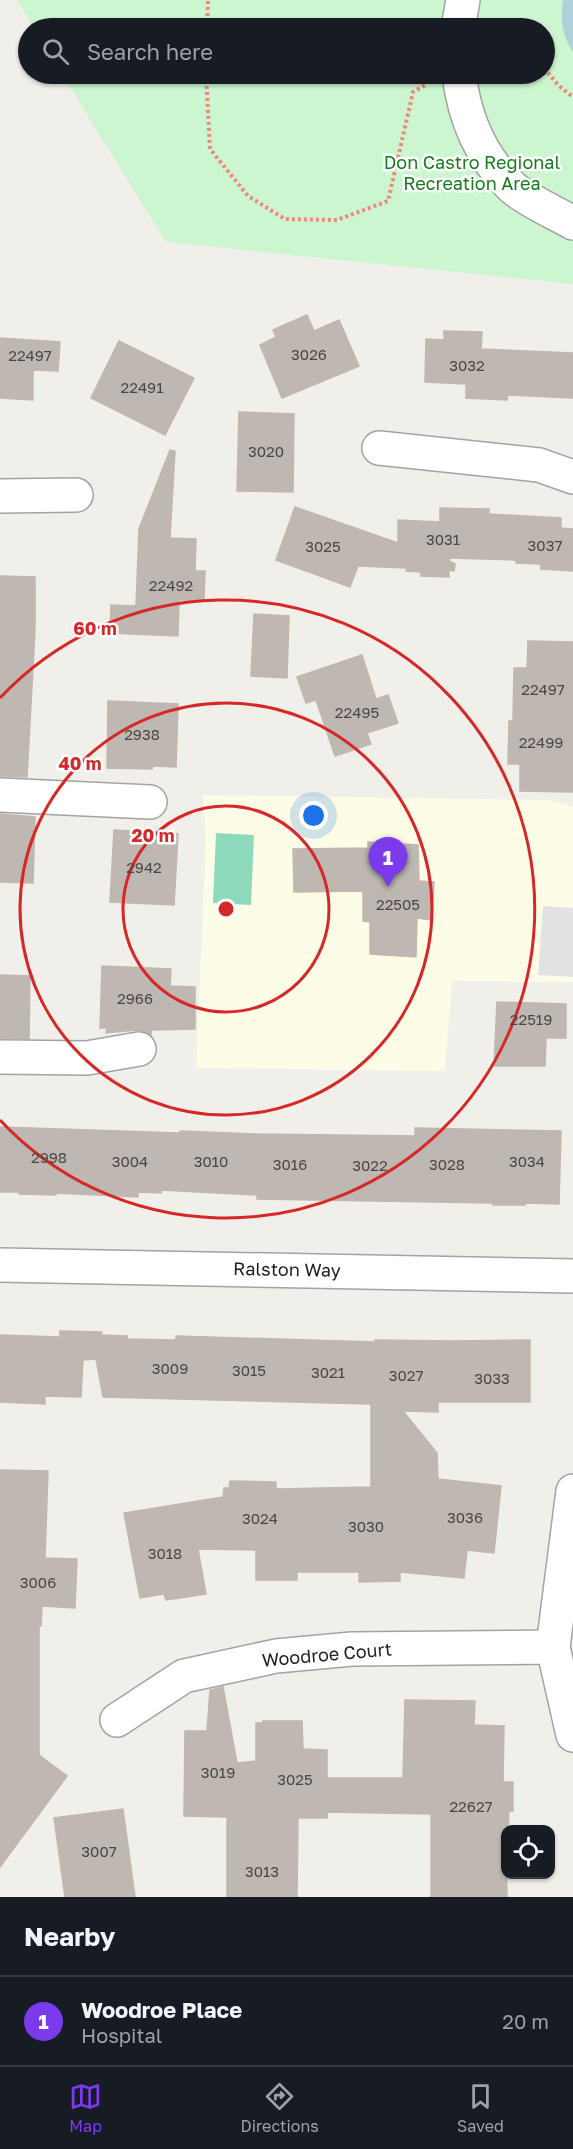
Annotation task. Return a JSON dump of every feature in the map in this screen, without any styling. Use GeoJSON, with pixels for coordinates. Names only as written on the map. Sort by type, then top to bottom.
{"type":"FeatureCollection","features":[{"type":"Feature","properties":{"kind":"street"},"geometry":{"type":"LineString","coordinates":[[460,18],[463,0]]}},
{"type":"Feature","properties":{"kind":"street"},"geometry":{"type":"LineString","coordinates":[[448,84],[466,114],[475,138],[511,186],[573,223]]}},
{"type":"Feature","properties":{"kind":"street"},"geometry":{"type":"LineString","coordinates":[[379,448],[540,465],[573,477]]}},
{"type":"Feature","properties":{"kind":"street"},"geometry":{"type":"LineString","coordinates":[[0,496],[76,495]]}},
{"type":"Feature","properties":{"kind":"street"},"geometry":{"type":"LineString","coordinates":[[0,795],[150,802]]}},
{"type":"Feature","properties":{"kind":"street"},"geometry":{"type":"LineString","coordinates":[[0,1057],[87,1058],[140,1049]]}},
{"type":"Feature","properties":{"kind":"street","name":"Ralston Way"},"geometry":{"type":"LineString","coordinates":[[0,1264],[573,1276]]}},
{"type":"Feature","properties":{"kind":"street"},"geometry":{"type":"LineString","coordinates":[[573,1491],[553,1647],[573,1735]]}},
{"type":"Feature","properties":{"kind":"street","name":"Woodroe Court"},"geometry":{"type":"LineString","coordinates":[[117,1720],[184,1676],[276,1656],[352,1649],[553,1647]]}},
{"type":"Feature","properties":{"kind":"path"},"geometry":{"type":"LineString","coordinates":[[207,18],[208,0]]}},
{"type":"Feature","properties":{"kind":"path"},"geometry":{"type":"LineString","coordinates":[[555,81],[573,97]]}},
{"type":"Feature","properties":{"kind":"path"},"geometry":{"type":"LineString","coordinates":[[207,84],[210,149],[248,196],[285,219],[337,220],[388,201],[413,92],[431,84]]}},
{"type":"Feature","properties":{"kind":"shaded area"},"geometry":{"type":"Polygon","coordinates":[[[203,795],[549,800],[573,807],[573,982],[452,981],[445,1071],[196,1068],[206,838],[203,795]]]}},
{"type":"Feature","properties":{"kind":"shaded area"},"geometry":{"type":"Polygon","coordinates":[[[543,906],[573,908],[573,977],[538,975],[543,906]]]}},
{"type":"Feature","properties":{"kind":"green space","name":"Don Castro Regional Recreation Area"},"geometry":{"type":"Polygon","coordinates":[[[17,0],[573,0],[573,284],[166,242],[68,84],[555,84],[555,18],[28,18],[17,0]]]}},
{"type":"Feature","properties":{"kind":"green space"},"geometry":{"type":"Polygon","coordinates":[[[216,833],[254,835],[251,905],[213,903],[216,833]]]}},
{"type":"Feature","properties":{"kind":"water"},"geometry":{"type":"Polygon","coordinates":[[[563,0],[573,0],[573,52],[566,40],[563,27],[563,0]]]}},
{"type":"Feature","properties":{"kind":"building"},"geometry":{"type":"Polygon","coordinates":[[[307,315],[314,331],[339,320],[359,366],[282,398],[260,345],[276,337],[273,330],[307,315]]]}},
{"type":"Feature","properties":{"kind":"building"},"geometry":{"type":"Polygon","coordinates":[[[444,331],[482,332],[481,349],[573,353],[573,398],[508,395],[507,400],[466,398],[466,384],[425,382],[426,339],[444,340],[444,331]]]}},
{"type":"Feature","properties":{"kind":"building"},"geometry":{"type":"Polygon","coordinates":[[[0,338],[60,342],[58,371],[33,370],[33,400],[0,398],[0,338]]]}},
{"type":"Feature","properties":{"kind":"building"},"geometry":{"type":"Polygon","coordinates":[[[119,341],[194,378],[165,435],[91,398],[119,341]]]}},
{"type":"Feature","properties":{"kind":"building"},"geometry":{"type":"Polygon","coordinates":[[[239,412],[294,414],[293,492],[237,491],[239,412]]]}},
{"type":"Feature","properties":{"kind":"building"},"geometry":{"type":"Polygon","coordinates":[[[170,450],[175,451],[170,538],[196,539],[195,571],[205,571],[204,600],[179,600],[178,636],[110,633],[111,605],[136,606],[139,529],[170,450]]]}},
{"type":"Feature","properties":{"kind":"building"},"geometry":{"type":"Polygon","coordinates":[[[295,507],[398,543],[398,520],[440,522],[440,508],[489,509],[489,514],[561,518],[561,528],[573,529],[573,571],[541,569],[541,564],[516,563],[516,560],[449,558],[449,561],[455,564],[454,571],[449,570],[449,577],[421,576],[421,572],[406,571],[407,568],[358,566],[350,587],[276,560],[295,507]]]}},
{"type":"Feature","properties":{"kind":"building"},"geometry":{"type":"Polygon","coordinates":[[[0,576],[35,577],[35,630],[27,777],[0,776],[0,576]]]}},
{"type":"Feature","properties":{"kind":"building"},"geometry":{"type":"Polygon","coordinates":[[[254,614],[289,616],[287,678],[251,676],[254,614]]]}},
{"type":"Feature","properties":{"kind":"building"},"geometry":{"type":"Polygon","coordinates":[[[528,641],[573,642],[573,792],[520,791],[520,764],[508,764],[509,721],[513,721],[514,668],[527,668],[528,641]]]}},
{"type":"Feature","properties":{"kind":"building"},"geometry":{"type":"Polygon","coordinates":[[[362,655],[376,699],[388,695],[398,723],[367,733],[371,744],[335,756],[316,700],[306,703],[297,677],[362,655]]]}},
{"type":"Feature","properties":{"kind":"building"},"geometry":{"type":"Polygon","coordinates":[[[108,701],[178,704],[176,767],[107,768],[108,701]]]}},
{"type":"Feature","properties":{"kind":"building"},"geometry":{"type":"Polygon","coordinates":[[[0,814],[35,817],[33,883],[0,882],[0,814]]]}},
{"type":"Feature","properties":{"kind":"building"},"geometry":{"type":"Polygon","coordinates":[[[114,830],[178,834],[174,905],[110,902],[114,830]]]}},
{"type":"Feature","properties":{"kind":"building"},"geometry":{"type":"Polygon","coordinates":[[[368,842],[418,845],[419,881],[434,882],[432,920],[417,918],[416,957],[370,954],[370,922],[363,921],[363,891],[294,892],[293,849],[368,848],[368,842]]]}},
{"type":"Feature","properties":{"kind":"building"},"geometry":{"type":"Polygon","coordinates":[[[102,966],[171,969],[170,986],[195,987],[195,1029],[151,1030],[151,1035],[145,1031],[136,1030],[106,1033],[107,1028],[100,1028],[102,966]]]}},
{"type":"Feature","properties":{"kind":"building"},"geometry":{"type":"Polygon","coordinates":[[[0,975],[30,976],[29,1039],[0,1038],[0,975]]]}},
{"type":"Feature","properties":{"kind":"building"},"geometry":{"type":"Polygon","coordinates":[[[497,1002],[566,1004],[566,1038],[546,1038],[545,1066],[494,1066],[497,1002]]]}},
{"type":"Feature","properties":{"kind":"building"},"geometry":{"type":"Polygon","coordinates":[[[0,1127],[180,1133],[180,1131],[415,1136],[415,1128],[561,1131],[559,1204],[493,1205],[493,1203],[257,1199],[257,1195],[161,1190],[161,1193],[138,1192],[138,1197],[0,1192],[0,1127]]]}},
{"type":"Feature","properties":{"kind":"building"},"geometry":{"type":"Polygon","coordinates":[[[60,1331],[102,1332],[101,1335],[127,1336],[127,1339],[176,1340],[176,1336],[375,1342],[375,1340],[530,1340],[530,1402],[438,1402],[438,1412],[403,1411],[437,1453],[438,1479],[501,1486],[494,1553],[467,1550],[464,1578],[400,1572],[400,1581],[359,1582],[359,1572],[297,1572],[297,1580],[256,1580],[256,1550],[198,1549],[206,1594],[166,1600],[164,1594],[140,1598],[124,1513],[223,1497],[224,1488],[229,1488],[230,1481],[276,1482],[276,1489],[371,1487],[371,1404],[103,1397],[96,1359],[83,1360],[81,1397],[45,1396],[45,1404],[0,1402],[0,1335],[60,1337],[60,1331]]]}},
{"type":"Feature","properties":{"kind":"building"},"geometry":{"type":"Polygon","coordinates":[[[0,1470],[48,1471],[45,1558],[77,1559],[75,1608],[42,1606],[41,1626],[39,1626],[39,1755],[67,1776],[0,1867],[0,1470]]]}},
{"type":"Feature","properties":{"kind":"building"},"geometry":{"type":"Polygon","coordinates":[[[223,1687],[237,1763],[256,1761],[256,1723],[302,1721],[303,1749],[327,1750],[327,1778],[403,1778],[405,1700],[475,1701],[474,1725],[504,1726],[503,1782],[513,1782],[513,1811],[509,1811],[508,1825],[501,1825],[501,1879],[507,1879],[507,1897],[431,1897],[431,1814],[327,1812],[327,1818],[298,1818],[297,1897],[227,1897],[227,1817],[184,1816],[185,1731],[207,1731],[210,1690],[223,1687]]]}},
{"type":"Feature","properties":{"kind":"building"},"geometry":{"type":"Polygon","coordinates":[[[123,1809],[135,1897],[65,1897],[54,1818],[123,1809]]]}},
{"type":"Feature","properties":{"kind":"place","name":"Woodroe Place"},"geometry":{"type":"Point","coordinates":[388,887]}}]}
